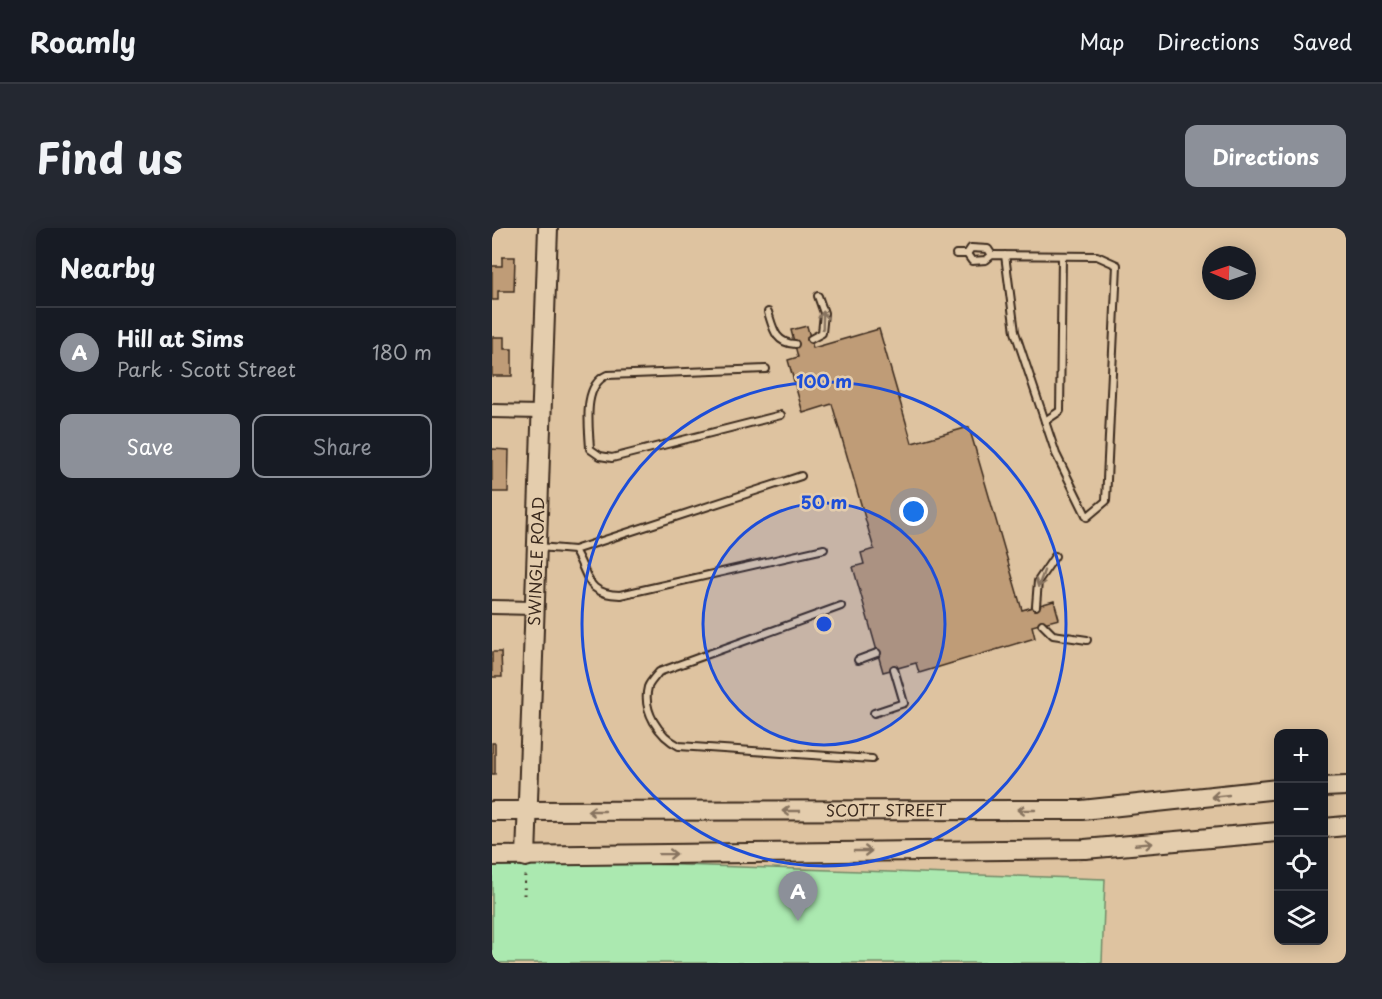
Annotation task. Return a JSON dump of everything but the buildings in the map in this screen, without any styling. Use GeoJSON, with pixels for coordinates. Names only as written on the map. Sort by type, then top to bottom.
{"type":"FeatureCollection","features":[{"type":"Feature","properties":{"kind":"main road","name":"SWINGLE ROAD"},"geometry":{"type":"LineString","coordinates":[[526,856],[548,228]]}},
{"type":"Feature","properties":{"kind":"main road"},"geometry":{"type":"LineString","coordinates":[[1328,787],[1346,786]]}},
{"type":"Feature","properties":{"kind":"main road","name":"SCOTT STREET"},"geometry":{"type":"LineString","coordinates":[[492,811],[1082,810],[1274,789]]}},
{"type":"Feature","properties":{"kind":"main road"},"geometry":{"type":"LineString","coordinates":[[1328,828],[1346,826]]}},
{"type":"Feature","properties":{"kind":"main road"},"geometry":{"type":"LineString","coordinates":[[492,856],[1085,849],[1274,832]]}},
{"type":"Feature","properties":{"kind":"street"},"geometry":{"type":"LineString","coordinates":[[492,411],[542,412]]}},
{"type":"Feature","properties":{"kind":"street"},"geometry":{"type":"LineString","coordinates":[[492,607],[533,608]]}},
{"type":"Feature","properties":{"kind":"lane"},"geometry":{"type":"LineString","coordinates":[[966,254],[971,248],[980,248],[988,249],[992,255]]}},
{"type":"Feature","properties":{"kind":"lane"},"geometry":{"type":"LineString","coordinates":[[956,254],[966,254],[972,261],[986,260],[992,255],[1005,255],[1062,256],[1097,256],[1117,265],[1106,501],[1087,517],[1056,454],[1015,332],[1005,255]]}},
{"type":"Feature","properties":{"kind":"lane"},"geometry":{"type":"LineString","coordinates":[[1045,421],[1060,411],[1062,256]]}},
{"type":"Feature","properties":{"kind":"lane"},"geometry":{"type":"LineString","coordinates":[[811,339],[822,333],[825,323],[818,296]]}},
{"type":"Feature","properties":{"kind":"lane"},"geometry":{"type":"LineString","coordinates":[[768,312],[775,334],[786,344],[795,344]]}},
{"type":"Feature","properties":{"kind":"lane"},"geometry":{"type":"LineString","coordinates":[[766,369],[607,375],[600,378],[592,388],[588,425],[590,449],[600,456],[612,458],[781,415]]}},
{"type":"Feature","properties":{"kind":"lane"},"geometry":{"type":"LineString","coordinates":[[536,547],[574,550],[801,476]]}},
{"type":"Feature","properties":{"kind":"lane"},"geometry":{"type":"LineString","coordinates":[[574,550],[592,587],[599,593],[620,595],[824,549]]}},
{"type":"Feature","properties":{"kind":"lane"},"geometry":{"type":"LineString","coordinates":[[1036,606],[1038,581],[1055,556]]}},
{"type":"Feature","properties":{"kind":"lane"},"geometry":{"type":"LineString","coordinates":[[842,606],[659,672],[648,685],[647,702],[654,722],[665,739],[679,746],[872,759]]}},
{"type":"Feature","properties":{"kind":"lane"},"geometry":{"type":"LineString","coordinates":[[1042,624],[1053,634],[1087,640]]}},
{"type":"Feature","properties":{"kind":"lane"},"geometry":{"type":"LineString","coordinates":[[858,660],[878,653]]}},
{"type":"Feature","properties":{"kind":"lane"},"geometry":{"type":"LineString","coordinates":[[874,713],[904,703],[894,669]]}},
{"type":"Feature","properties":{"kind":"path"},"geometry":{"type":"LineString","coordinates":[[524,895],[526,856]]}},
{"type":"Feature","properties":{"kind":"green space"},"geometry":{"type":"Polygon","coordinates":[[[492,859],[1105,879],[1102,963],[492,963],[492,859]]]}},
{"type":"Feature","properties":{"kind":"place","name":"Hill at Sims"},"geometry":{"type":"Point","coordinates":[798,921]}}]}
